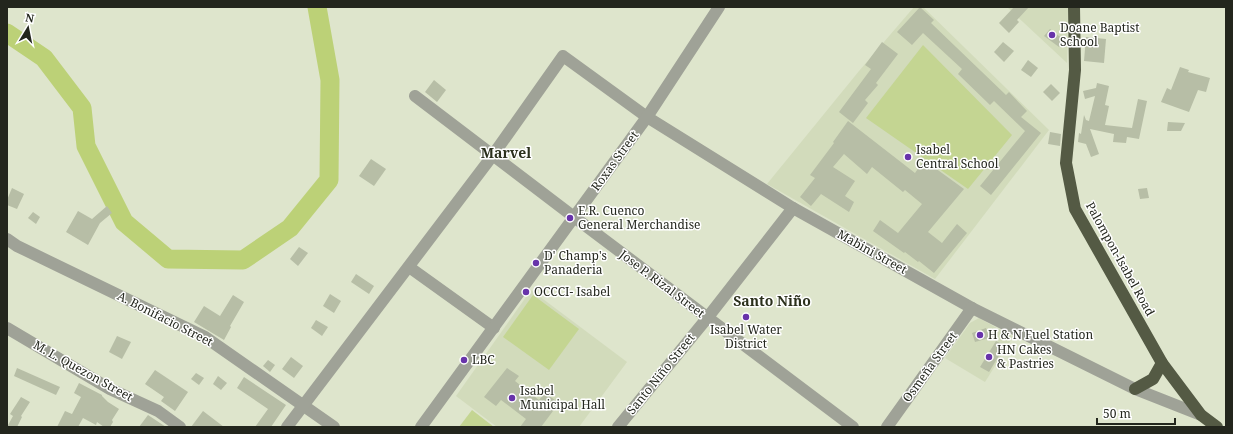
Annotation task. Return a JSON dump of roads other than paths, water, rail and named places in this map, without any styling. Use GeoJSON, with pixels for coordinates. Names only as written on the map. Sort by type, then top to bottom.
{"type":"FeatureCollection","features":[{"type":"Feature","properties":{"kind":"highway","name":"Palompon-Isabel Road"},"geometry":{"type":"LineString","coordinates":[[1074,7],[1075,70],[1066,162],[1075,208],[1162,363],[1201,415],[1216,427]]}},
{"type":"Feature","properties":{"kind":"highway"},"geometry":{"type":"LineString","coordinates":[[1136,389],[1153,379],[1162,363]]}},
{"type":"Feature","properties":{"kind":"street","name":"Roxas Street"},"geometry":{"type":"LineString","coordinates":[[421,427],[647,117],[719,7]]}},
{"type":"Feature","properties":{"kind":"street","name":"Mabini Street"},"geometry":{"type":"LineString","coordinates":[[493,155],[563,56],[647,117],[793,208],[972,308],[1136,389],[1201,415]]}},
{"type":"Feature","properties":{"kind":"street","name":"Jose P. Rizal Street"},"geometry":{"type":"LineString","coordinates":[[415,96],[853,427]]}},
{"type":"Feature","properties":{"kind":"street"},"geometry":{"type":"LineString","coordinates":[[287,427],[493,155]]}},
{"type":"Feature","properties":{"kind":"street","name":"Santo Niño Street"},"geometry":{"type":"LineString","coordinates":[[620,427],[708,318],[793,208]]}},
{"type":"Feature","properties":{"kind":"street","name":"A. Bonifacio Street"},"geometry":{"type":"LineString","coordinates":[[7,239],[17,246],[205,337],[334,427]]}},
{"type":"Feature","properties":{"kind":"street"},"geometry":{"type":"LineString","coordinates":[[409,267],[494,328]]}},
{"type":"Feature","properties":{"kind":"street","name":"Osmeña Street"},"geometry":{"type":"LineString","coordinates":[[887,427],[972,308]]}},
{"type":"Feature","properties":{"kind":"street","name":"M. L. Quezon Street"},"geometry":{"type":"LineString","coordinates":[[7,328],[110,389],[158,410],[180,427]]}},
{"type":"Feature","properties":{"kind":"waterway"},"geometry":{"type":"LineString","coordinates":[[7,33],[44,58],[82,108],[86,146],[124,222],[168,259],[243,260],[290,228],[329,180],[330,80],[317,7]]}},
{"type":"Feature","properties":{"kind":"place","name":"Doane Baptist School"},"geometry":{"type":"Point","coordinates":[1052,35]}},
{"type":"Feature","properties":{"kind":"place","name":"Isabel Central School"},"geometry":{"type":"Point","coordinates":[908,157]}},
{"type":"Feature","properties":{"kind":"place","name":"E.R. Cuenco General Merchandise"},"geometry":{"type":"Point","coordinates":[570,218]}},
{"type":"Feature","properties":{"kind":"place","name":"D' Champ's Panaderia"},"geometry":{"type":"Point","coordinates":[536,263]}},
{"type":"Feature","properties":{"kind":"place","name":"OCCCI- Isabel"},"geometry":{"type":"Point","coordinates":[526,292]}},
{"type":"Feature","properties":{"kind":"place","name":"Isabel Water District"},"geometry":{"type":"Point","coordinates":[746,317]}},
{"type":"Feature","properties":{"kind":"place","name":"H & N Fuel Station"},"geometry":{"type":"Point","coordinates":[980,335]}},
{"type":"Feature","properties":{"kind":"place","name":"HN Cakes & Pastries"},"geometry":{"type":"Point","coordinates":[989,357]}},
{"type":"Feature","properties":{"kind":"place","name":"LBC"},"geometry":{"type":"Point","coordinates":[464,360]}},
{"type":"Feature","properties":{"kind":"place","name":"Isabel Municipal Hall"},"geometry":{"type":"Point","coordinates":[512,398]}},
{"type":"Feature","properties":{"kind":"district","name":"Marvel"},"geometry":{"type":"Point","coordinates":[506,153]}},
{"type":"Feature","properties":{"kind":"district","name":"Santo Niño"},"geometry":{"type":"Point","coordinates":[772,301]}}]}
